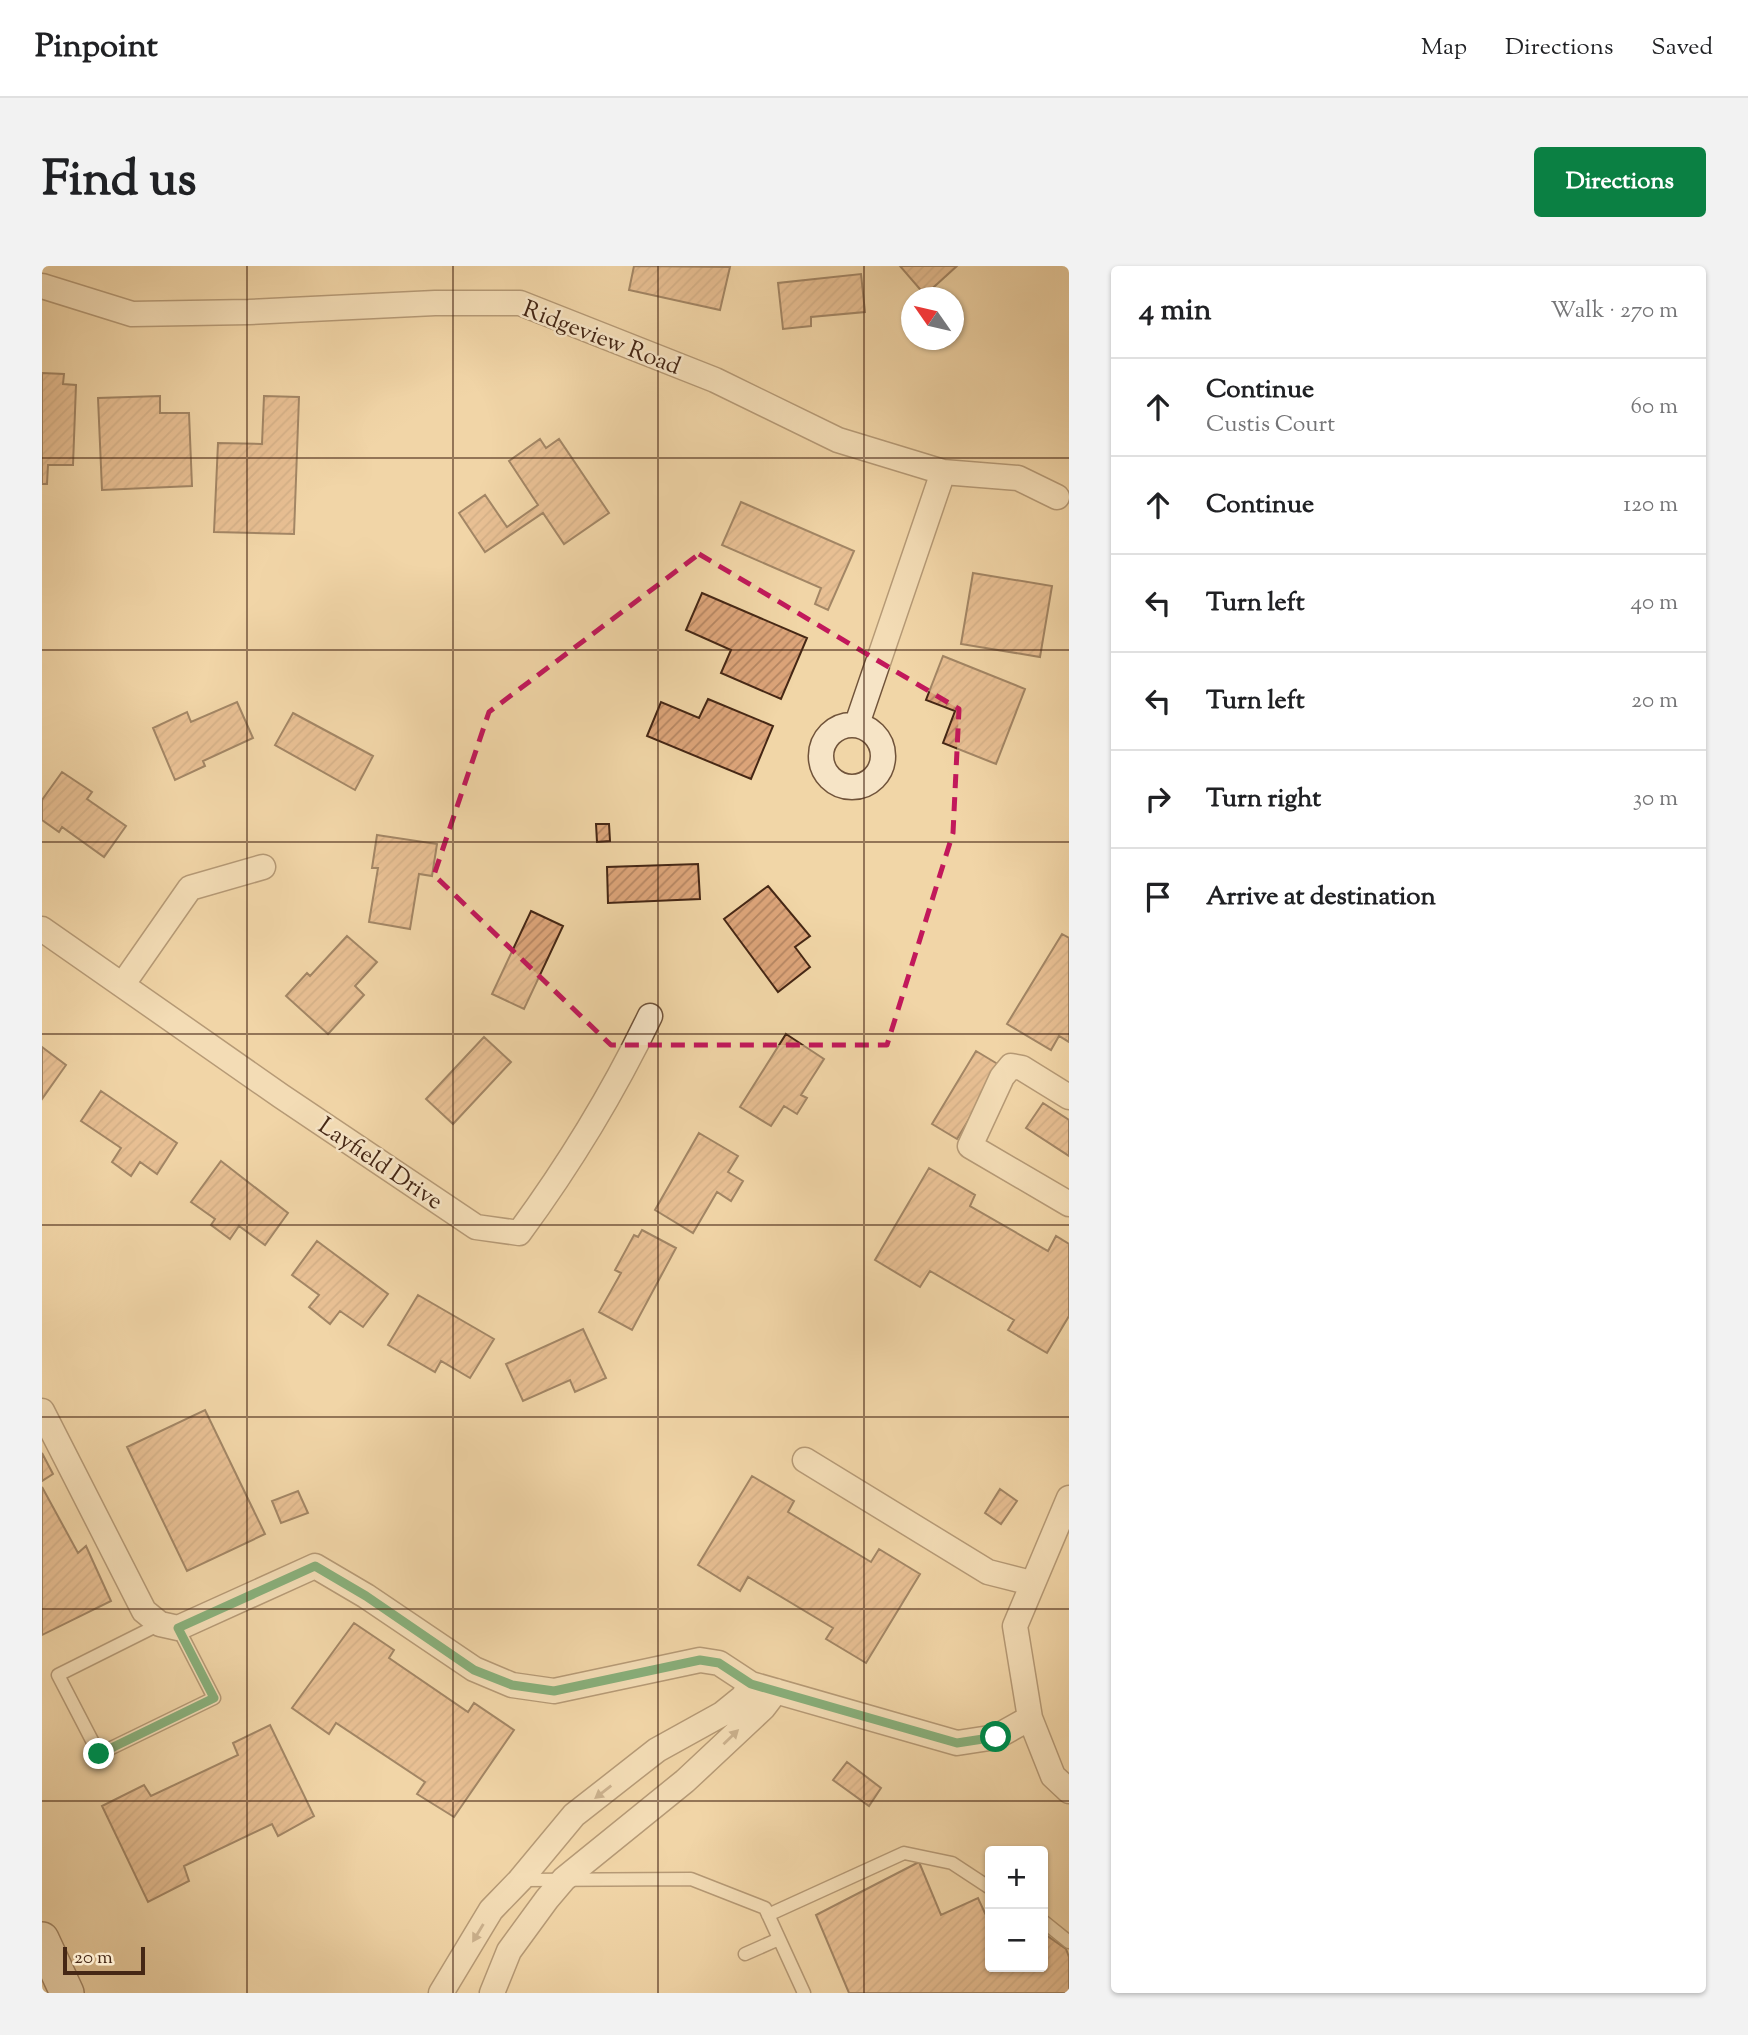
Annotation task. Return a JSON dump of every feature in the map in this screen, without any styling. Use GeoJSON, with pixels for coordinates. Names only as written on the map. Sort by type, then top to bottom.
{"type":"FeatureCollection","features":[{"type":"Feature","properties":{"kind":"street","name":"Ridgeview Road"},"geometry":{"type":"LineString","coordinates":[[42,286],[132,314],[249,312],[435,303],[520,303],[715,380],[838,440],[943,472],[1018,478],[1057,497]]}},
{"type":"Feature","properties":{"kind":"street"},"geometry":{"type":"LineString","coordinates":[[857,724],[943,472]]}},
{"type":"Feature","properties":{"kind":"street"},"geometry":{"type":"LineString","coordinates":[[123,984],[190,888],[263,867]]}},
{"type":"Feature","properties":{"kind":"street","name":"Layfield Drive"},"geometry":{"type":"LineString","coordinates":[[42,929],[475,1227],[519,1233],[551,1190],[618,1080],[650,1016]]}},
{"type":"Feature","properties":{"kind":"street"},"geometry":{"type":"LineString","coordinates":[[1069,1097],[1022,1068],[1011,1066],[1002,1077],[970,1146],[1069,1205]]}},
{"type":"Feature","properties":{"kind":"street"},"geometry":{"type":"LineString","coordinates":[[42,1411],[144,1611],[169,1626],[315,1566],[366,1596],[474,1670],[512,1685],[554,1691],[700,1660],[719,1663],[751,1684],[957,1743],[996,1737],[1030,1718]]}},
{"type":"Feature","properties":{"kind":"street"},"geometry":{"type":"LineString","coordinates":[[804,1460],[988,1572],[1031,1583]]}},
{"type":"Feature","properties":{"kind":"street"},"geometry":{"type":"LineString","coordinates":[[1069,1498],[1015,1626],[1030,1718],[1053,1776],[1069,1791]]}},
{"type":"Feature","properties":{"kind":"street"},"geometry":{"type":"LineString","coordinates":[[441,1993],[491,1910],[520,1880],[574,1815],[656,1750],[722,1714],[743,1697],[751,1684]]}},
{"type":"Feature","properties":{"kind":"street"},"geometry":{"type":"LineString","coordinates":[[492,1993],[509,1951],[547,1899],[565,1880],[685,1781],[763,1708],[776,1691]]}},
{"type":"Feature","properties":{"kind":"street"},"geometry":{"type":"LineString","coordinates":[[42,1939],[66,1993]]}},
{"type":"Feature","properties":{"kind":"lane"},"geometry":{"type":"LineString","coordinates":[[169,1626],[214,1698],[99,1754],[58,1675],[169,1626]]}},
{"type":"Feature","properties":{"kind":"lane"},"geometry":{"type":"LineString","coordinates":[[768,1915],[904,1853],[952,1863],[985,1885]]}},
{"type":"Feature","properties":{"kind":"lane"},"geometry":{"type":"LineString","coordinates":[[520,1880],[691,1879],[765,1908],[804,1993]]}},
{"type":"Feature","properties":{"kind":"lane"},"geometry":{"type":"LineString","coordinates":[[1048,1925],[1069,1942]]}},
{"type":"Feature","properties":{"kind":"lane"},"geometry":{"type":"LineString","coordinates":[[745,1954],[779,1939]]}},
{"type":"Feature","properties":{"kind":"highlighted area"},"geometry":{"type":"Polygon","coordinates":[[[699,554],[959,709],[953,833],[887,1045],[611,1045],[434,875],[489,712],[699,554]]]}},
{"type":"Feature","properties":{"kind":"building"},"geometry":{"type":"Polygon","coordinates":[[[634,266],[730,267],[720,310],[629,290],[634,266]]]}},
{"type":"Feature","properties":{"kind":"building"},"geometry":{"type":"Polygon","coordinates":[[[900,266],[957,266],[934,287],[918,287],[900,266]]]}},
{"type":"Feature","properties":{"kind":"building"},"geometry":{"type":"Polygon","coordinates":[[[861,274],[865,312],[811,317],[811,326],[783,329],[778,283],[861,274]]]}},
{"type":"Feature","properties":{"kind":"building"},"geometry":{"type":"Polygon","coordinates":[[[42,373],[64,374],[63,384],[76,385],[73,465],[48,465],[47,484],[42,484],[42,373]]]}},
{"type":"Feature","properties":{"kind":"building"},"geometry":{"type":"Polygon","coordinates":[[[160,396],[160,413],[189,413],[192,486],[102,490],[98,398],[160,396]]]}},
{"type":"Feature","properties":{"kind":"building"},"geometry":{"type":"Polygon","coordinates":[[[264,396],[299,397],[294,534],[214,532],[218,443],[262,444],[264,396]]]}},
{"type":"Feature","properties":{"kind":"building"},"geometry":{"type":"Polygon","coordinates":[[[540,439],[546,448],[559,439],[609,513],[564,544],[543,513],[485,552],[459,513],[485,495],[507,527],[538,505],[509,461],[540,439]]]}},
{"type":"Feature","properties":{"kind":"building"},"geometry":{"type":"Polygon","coordinates":[[[741,502],[854,551],[828,610],[815,604],[821,588],[722,545],[741,502]]]}},
{"type":"Feature","properties":{"kind":"building"},"geometry":{"type":"Polygon","coordinates":[[[973,573],[1052,586],[1040,657],[961,644],[973,573]]]}},
{"type":"Feature","properties":{"kind":"building"},"geometry":{"type":"Polygon","coordinates":[[[702,593],[807,638],[781,699],[721,673],[731,650],[686,630],[702,593]]]}},
{"type":"Feature","properties":{"kind":"building"},"geometry":{"type":"Polygon","coordinates":[[[943,656],[1025,689],[996,764],[943,743],[955,711],[926,700],[943,656]]]}},
{"type":"Feature","properties":{"kind":"building"},"geometry":{"type":"Polygon","coordinates":[[[708,699],[773,726],[751,779],[647,736],[661,702],[699,718],[708,699]]]}},
{"type":"Feature","properties":{"kind":"building"},"geometry":{"type":"Polygon","coordinates":[[[237,702],[253,738],[203,761],[205,766],[175,780],[153,728],[187,712],[191,722],[237,702]]]}},
{"type":"Feature","properties":{"kind":"building"},"geometry":{"type":"Polygon","coordinates":[[[293,713],[373,756],[355,790],[275,745],[293,713]]]}},
{"type":"Feature","properties":{"kind":"building"},"geometry":{"type":"Polygon","coordinates":[[[62,772],[92,792],[87,799],[126,826],[104,857],[62,827],[59,832],[42,820],[42,800],[62,772]]]}},
{"type":"Feature","properties":{"kind":"building"},"geometry":{"type":"Polygon","coordinates":[[[596,824],[609,824],[610,841],[597,842],[596,824]]]}},
{"type":"Feature","properties":{"kind":"building"},"geometry":{"type":"Polygon","coordinates":[[[377,835],[437,844],[432,876],[419,874],[410,929],[369,922],[378,868],[372,868],[377,835]]]}},
{"type":"Feature","properties":{"kind":"building"},"geometry":{"type":"Polygon","coordinates":[[[698,864],[700,899],[608,903],[607,867],[698,864]]]}},
{"type":"Feature","properties":{"kind":"building"},"geometry":{"type":"Polygon","coordinates":[[[768,886],[810,936],[795,947],[810,967],[778,992],[724,919],[768,886]]]}},
{"type":"Feature","properties":{"kind":"building"},"geometry":{"type":"Polygon","coordinates":[[[531,911],[563,926],[524,1009],[492,994],[531,911]]]}},
{"type":"Feature","properties":{"kind":"building"},"geometry":{"type":"Polygon","coordinates":[[[1062,934],[1069,938],[1069,1042],[1059,1036],[1051,1050],[1007,1024],[1062,934]]]}},
{"type":"Feature","properties":{"kind":"building"},"geometry":{"type":"Polygon","coordinates":[[[347,936],[377,962],[355,986],[364,995],[328,1034],[286,996],[307,973],[310,976],[347,936]]]}},
{"type":"Feature","properties":{"kind":"building"},"geometry":{"type":"Polygon","coordinates":[[[786,1034],[824,1059],[801,1095],[807,1098],[797,1114],[784,1106],[771,1126],[740,1107],[786,1034]]]}},
{"type":"Feature","properties":{"kind":"building"},"geometry":{"type":"Polygon","coordinates":[[[484,1037],[511,1062],[453,1124],[426,1099],[484,1037]]]}},
{"type":"Feature","properties":{"kind":"building"},"geometry":{"type":"Polygon","coordinates":[[[42,1047],[66,1065],[42,1099],[42,1047]]]}},
{"type":"Feature","properties":{"kind":"building"},"geometry":{"type":"Polygon","coordinates":[[[976,1051],[1001,1066],[957,1139],[932,1124],[976,1051]]]}},
{"type":"Feature","properties":{"kind":"building"},"geometry":{"type":"Polygon","coordinates":[[[101,1091],[177,1143],[157,1174],[140,1162],[131,1176],[112,1162],[121,1148],[81,1121],[101,1091]]]}},
{"type":"Feature","properties":{"kind":"building"},"geometry":{"type":"Polygon","coordinates":[[[1043,1103],[1069,1120],[1069,1156],[1026,1128],[1043,1103]]]}},
{"type":"Feature","properties":{"kind":"building"},"geometry":{"type":"Polygon","coordinates":[[[699,1133],[738,1156],[728,1172],[743,1181],[731,1201],[717,1192],[693,1233],[655,1210],[699,1133]]]}},
{"type":"Feature","properties":{"kind":"building"},"geometry":{"type":"Polygon","coordinates":[[[221,1161],[288,1213],[265,1245],[239,1226],[230,1239],[211,1225],[215,1219],[191,1202],[221,1161]]]}},
{"type":"Feature","properties":{"kind":"building"},"geometry":{"type":"Polygon","coordinates":[[[929,1168],[975,1195],[970,1206],[1048,1251],[1056,1236],[1069,1244],[1069,1316],[1047,1353],[1008,1330],[1014,1320],[930,1271],[920,1287],[875,1260],[929,1168]]]}},
{"type":"Feature","properties":{"kind":"building"},"geometry":{"type":"Polygon","coordinates":[[[642,1230],[676,1248],[632,1330],[599,1312],[621,1273],[615,1270],[634,1235],[638,1237],[642,1230]]]}},
{"type":"Feature","properties":{"kind":"building"},"geometry":{"type":"Polygon","coordinates":[[[317,1241],[388,1294],[363,1327],[340,1311],[330,1324],[309,1307],[319,1295],[292,1275],[317,1241]]]}},
{"type":"Feature","properties":{"kind":"building"},"geometry":{"type":"Polygon","coordinates":[[[418,1295],[494,1339],[470,1378],[441,1361],[435,1372],[388,1345],[418,1295]]]}},
{"type":"Feature","properties":{"kind":"building"},"geometry":{"type":"Polygon","coordinates":[[[583,1329],[606,1378],[575,1392],[570,1380],[523,1401],[506,1364],[583,1329]]]}},
{"type":"Feature","properties":{"kind":"building"},"geometry":{"type":"Polygon","coordinates":[[[205,1410],[265,1534],[187,1571],[127,1447],[205,1410]]]}},
{"type":"Feature","properties":{"kind":"building"},"geometry":{"type":"Polygon","coordinates":[[[42,1453],[53,1474],[42,1481],[42,1453]]]}},
{"type":"Feature","properties":{"kind":"building"},"geometry":{"type":"Polygon","coordinates":[[[752,1476],[794,1501],[788,1512],[871,1562],[879,1549],[920,1574],[866,1663],[826,1639],[833,1628],[748,1577],[740,1591],[698,1565],[752,1476]]]}},
{"type":"Feature","properties":{"kind":"building"},"geometry":{"type":"Polygon","coordinates":[[[42,1487],[78,1553],[86,1546],[111,1601],[42,1635],[42,1487]]]}},
{"type":"Feature","properties":{"kind":"building"},"geometry":{"type":"Polygon","coordinates":[[[1000,1489],[1017,1501],[1001,1524],[985,1513],[1000,1489]]]}},
{"type":"Feature","properties":{"kind":"building"},"geometry":{"type":"Polygon","coordinates":[[[298,1491],[308,1513],[281,1523],[272,1501],[298,1491]]]}},
{"type":"Feature","properties":{"kind":"building"},"geometry":{"type":"Polygon","coordinates":[[[354,1623],[394,1650],[389,1658],[468,1712],[474,1703],[514,1730],[454,1817],[417,1794],[425,1782],[336,1723],[329,1734],[292,1708],[354,1623]]]}},
{"type":"Feature","properties":{"kind":"building"},"geometry":{"type":"Polygon","coordinates":[[[270,1725],[314,1816],[278,1836],[272,1824],[184,1866],[189,1881],[148,1902],[102,1806],[144,1785],[151,1796],[238,1755],[233,1743],[270,1725]]]}},
{"type":"Feature","properties":{"kind":"building"},"geometry":{"type":"Polygon","coordinates":[[[847,1762],[881,1788],[869,1806],[833,1780],[847,1762]]]}},
{"type":"Feature","properties":{"kind":"building"},"geometry":{"type":"Polygon","coordinates":[[[919,1862],[941,1915],[978,1898],[985,1913],[985,1972],[1048,1972],[1048,1936],[1066,1949],[1069,1957],[1069,1993],[849,1993],[816,1915],[919,1862]]]}},
{"type":"Feature","properties":{"kind":"route"},"geometry":{"type":"LineString","coordinates":[[99,1754],[214,1698],[178,1628],[315,1566],[366,1596],[474,1670],[512,1685],[554,1691],[700,1660],[719,1663],[751,1684],[957,1743],[996,1737]]}}]}
